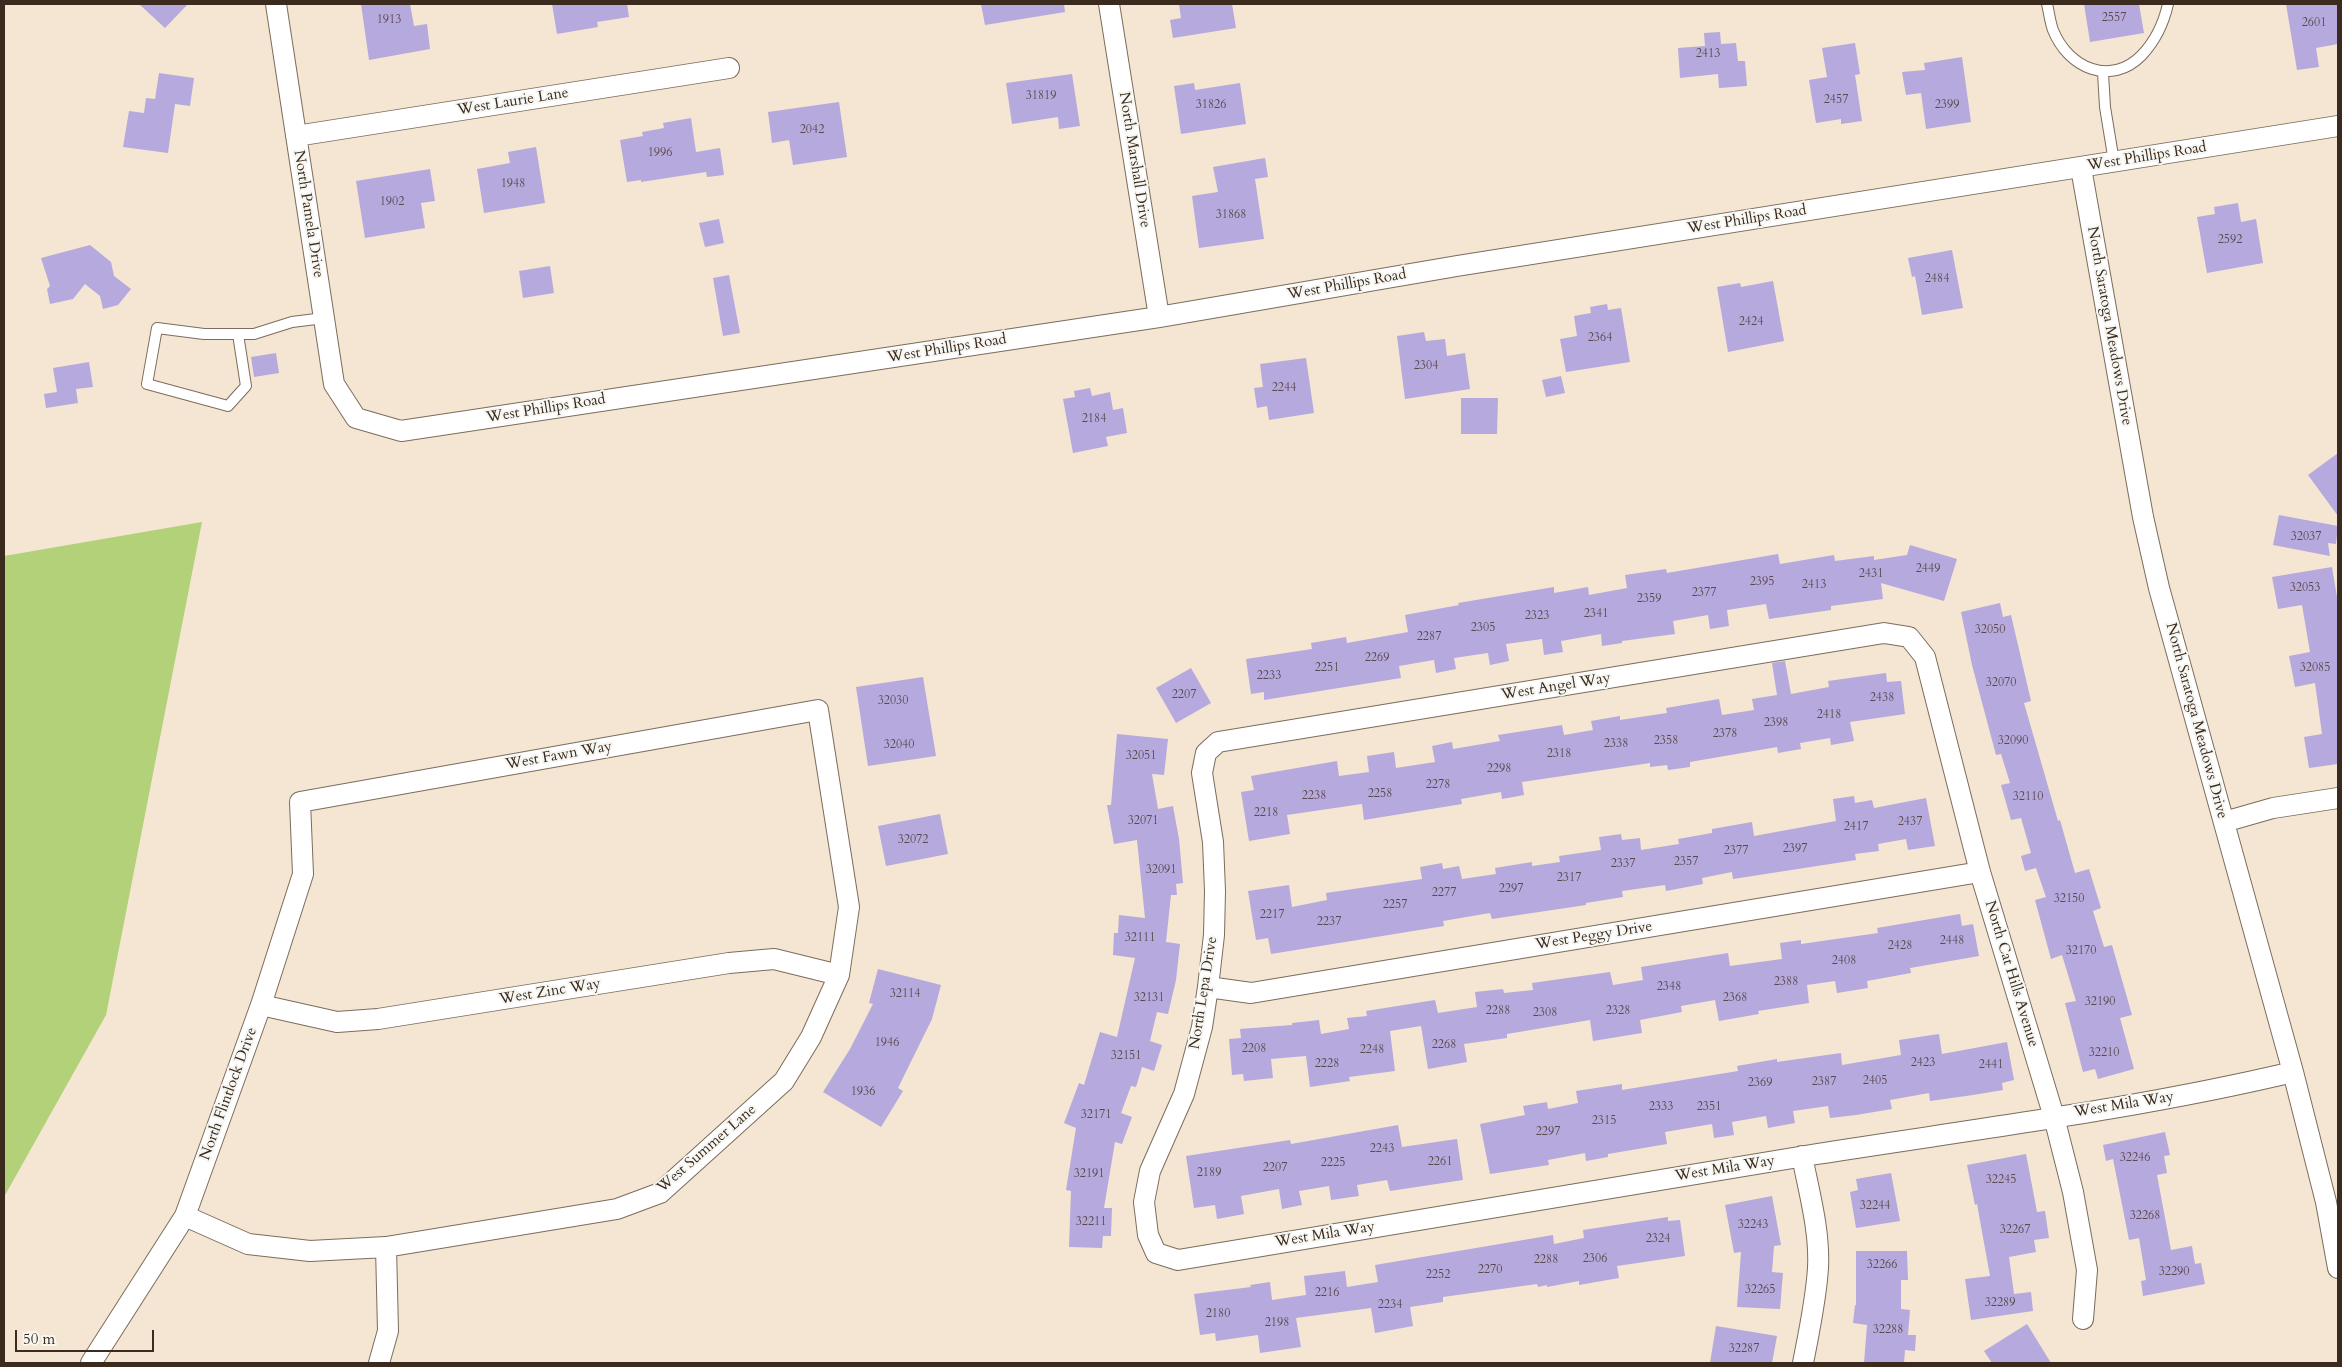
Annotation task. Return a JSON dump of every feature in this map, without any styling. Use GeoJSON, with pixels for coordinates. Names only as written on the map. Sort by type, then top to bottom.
{"type":"FeatureCollection","features":[{"type":"Feature","properties":{"kind":"street","name":"North Pamela Drive"},"geometry":{"type":"LineString","coordinates":[[276,4],[334,384],[356,418]]}},
{"type":"Feature","properties":{"kind":"street","name":"North Marshall Drive"},"geometry":{"type":"LineString","coordinates":[[1109,4],[1159,317]]}},
{"type":"Feature","properties":{"kind":"street","name":"West Laurie Lane"},"geometry":{"type":"LineString","coordinates":[[296,136],[729,68]]}},
{"type":"Feature","properties":{"kind":"street","name":"West Phillips Road"},"geometry":{"type":"LineString","coordinates":[[356,418],[401,431],[1159,317],[1467,264],[2338,126]]}},
{"type":"Feature","properties":{"kind":"street","name":"North Saratoga Meadows Drive"},"geometry":{"type":"LineString","coordinates":[[2081,168],[2143,516],[2159,588],[2293,1072],[2326,1202],[2338,1268]]}},
{"type":"Feature","properties":{"kind":"street","name":"West Angel Way"},"geometry":{"type":"LineString","coordinates":[[1206,753],[1218,742],[1884,633],[1909,637]]}},
{"type":"Feature","properties":{"kind":"street","name":"North Cat Hills Avenue"},"geometry":{"type":"LineString","coordinates":[[1909,637],[1925,657],[1980,872],[2054,1117],[2073,1192],[2087,1270],[2083,1319]]}},
{"type":"Feature","properties":{"kind":"street","name":"West Fawn Way"},"geometry":{"type":"LineString","coordinates":[[300,802],[818,710]]}},
{"type":"Feature","properties":{"kind":"street","name":"West Summer Lane"},"geometry":{"type":"LineString","coordinates":[[185,1216],[248,1244],[310,1251],[386,1247],[617,1209],[660,1194],[784,1081],[811,1037],[839,975],[849,907],[818,710]]}},
{"type":"Feature","properties":{"kind":"street","name":"North Lepa Drive"},"geometry":{"type":"LineString","coordinates":[[1156,1253],[1148,1235],[1144,1202],[1150,1171],[1184,1094],[1202,1027],[1214,935],[1213,842],[1202,773],[1206,753]]}},
{"type":"Feature","properties":{"kind":"street"},"geometry":{"type":"LineString","coordinates":[[2224,822],[2273,808],[2338,798]]}},
{"type":"Feature","properties":{"kind":"street","name":"North Flintlock Drive"},"geometry":{"type":"LineString","coordinates":[[91,1363],[185,1216],[261,1005],[303,874],[300,802]]}},
{"type":"Feature","properties":{"kind":"street","name":"West Peggy Drive"},"geometry":{"type":"LineString","coordinates":[[1208,987],[1251,993],[1980,872]]}},
{"type":"Feature","properties":{"kind":"street","name":"West Zinc Way"},"geometry":{"type":"LineString","coordinates":[[261,1005],[337,1022],[378,1019],[730,963],[774,959],[839,975]]}},
{"type":"Feature","properties":{"kind":"street","name":"West Mila Way"},"geometry":{"type":"LineString","coordinates":[[1156,1253],[1178,1260],[1802,1156],[2054,1117],[2225,1088],[2293,1072]]}},
{"type":"Feature","properties":{"kind":"street"},"geometry":{"type":"LineString","coordinates":[[1802,1156],[1814,1222],[1818,1266],[1814,1308],[1804,1363]]}},
{"type":"Feature","properties":{"kind":"street"},"geometry":{"type":"LineString","coordinates":[[379,1363],[388,1331],[386,1247]]}},
{"type":"Feature","properties":{"kind":"lane"},"geometry":{"type":"LineString","coordinates":[[2048,4],[2052,30],[2064,49],[2079,64],[2103,73],[2127,65],[2141,56],[2154,40],[2168,4]]}},
{"type":"Feature","properties":{"kind":"lane"},"geometry":{"type":"LineString","coordinates":[[2103,73],[2105,107],[2114,162]]}},
{"type":"Feature","properties":{"kind":"lane"},"geometry":{"type":"LineString","coordinates":[[238,334],[246,386],[228,406],[148,384],[157,328],[204,334],[238,334],[254,334],[292,322],[324,318]]}},
{"type":"Feature","properties":{"kind":"green space"},"geometry":{"type":"Polygon","coordinates":[[[202,522],[106,1015],[4,1197],[4,556],[202,522]]]}},
{"type":"Feature","properties":{"kind":"building"},"geometry":{"type":"Polygon","coordinates":[[[139,4],[188,4],[165,28],[139,4]]]}},
{"type":"Feature","properties":{"kind":"building"},"geometry":{"type":"Polygon","coordinates":[[[361,4],[410,4],[414,26],[427,24],[430,49],[369,60],[361,4]]]}},
{"type":"Feature","properties":{"kind":"building"},"geometry":{"type":"Polygon","coordinates":[[[552,4],[627,4],[629,17],[597,22],[598,27],[557,34],[552,4]]]}},
{"type":"Feature","properties":{"kind":"building"},"geometry":{"type":"Polygon","coordinates":[[[981,4],[1064,4],[1065,12],[985,25],[981,4]]]}},
{"type":"Feature","properties":{"kind":"building"},"geometry":{"type":"Polygon","coordinates":[[[1179,4],[1232,4],[1236,28],[1173,38],[1170,20],[1181,18],[1179,4]]]}},
{"type":"Feature","properties":{"kind":"building"},"geometry":{"type":"Polygon","coordinates":[[[2084,4],[2139,4],[2144,33],[2090,42],[2084,4]]]}},
{"type":"Feature","properties":{"kind":"building"},"geometry":{"type":"Polygon","coordinates":[[[2286,4],[2338,4],[2338,44],[2316,48],[2319,67],[2297,70],[2286,4]]]}},
{"type":"Feature","properties":{"kind":"building"},"geometry":{"type":"Polygon","coordinates":[[[1720,32],[1721,44],[1736,43],[1738,61],[1745,61],[1747,86],[1719,88],[1718,74],[1680,78],[1678,48],[1705,46],[1704,33],[1720,32]]]}},
{"type":"Feature","properties":{"kind":"building"},"geometry":{"type":"Polygon","coordinates":[[[1855,43],[1860,74],[1855,75],[1862,121],[1841,124],[1841,119],[1816,123],[1809,80],[1827,77],[1822,48],[1855,43]]]}},
{"type":"Feature","properties":{"kind":"building"},"geometry":{"type":"Polygon","coordinates":[[[1962,57],[1971,122],[1926,129],[1921,93],[1906,95],[1902,72],[1925,70],[1924,63],[1962,57]]]}},
{"type":"Feature","properties":{"kind":"building"},"geometry":{"type":"Polygon","coordinates":[[[159,73],[194,78],[190,106],[175,104],[168,153],[123,147],[129,111],[144,113],[146,98],[155,99],[159,73]]]}},
{"type":"Feature","properties":{"kind":"building"},"geometry":{"type":"Polygon","coordinates":[[[1072,74],[1080,126],[1059,129],[1058,117],[1012,124],[1006,83],[1072,74]]]}},
{"type":"Feature","properties":{"kind":"building"},"geometry":{"type":"Polygon","coordinates":[[[1194,83],[1195,90],[1240,83],[1246,124],[1181,134],[1174,86],[1194,83]]]}},
{"type":"Feature","properties":{"kind":"building"},"geometry":{"type":"Polygon","coordinates":[[[839,102],[847,157],[793,165],[789,140],[772,143],[768,112],[839,102]]]}},
{"type":"Feature","properties":{"kind":"building"},"geometry":{"type":"Polygon","coordinates":[[[691,118],[696,152],[720,148],[724,175],[707,177],[706,172],[641,182],[641,180],[627,182],[620,140],[643,136],[642,132],[664,128],[663,123],[691,118]]]}},
{"type":"Feature","properties":{"kind":"building"},"geometry":{"type":"Polygon","coordinates":[[[536,147],[545,203],[484,213],[477,169],[510,163],[508,152],[536,147]]]}},
{"type":"Feature","properties":{"kind":"building"},"geometry":{"type":"Polygon","coordinates":[[[1265,158],[1268,177],[1255,179],[1264,239],[1199,248],[1192,196],[1218,192],[1213,167],[1265,158]]]}},
{"type":"Feature","properties":{"kind":"building"},"geometry":{"type":"Polygon","coordinates":[[[430,169],[435,201],[421,203],[425,228],[365,238],[356,181],[430,169]]]}},
{"type":"Feature","properties":{"kind":"building"},"geometry":{"type":"Polygon","coordinates":[[[2238,203],[2241,222],[2256,219],[2263,263],[2207,273],[2197,217],[2215,214],[2214,207],[2238,203]]]}},
{"type":"Feature","properties":{"kind":"building"},"geometry":{"type":"Polygon","coordinates":[[[719,219],[724,243],[705,247],[699,223],[719,219]]]}},
{"type":"Feature","properties":{"kind":"building"},"geometry":{"type":"Polygon","coordinates":[[[90,245],[111,262],[114,276],[131,289],[118,305],[103,309],[100,296],[85,284],[73,299],[50,304],[47,289],[50,286],[41,258],[90,245]]]}},
{"type":"Feature","properties":{"kind":"building"},"geometry":{"type":"Polygon","coordinates":[[[1952,250],[1963,308],[1922,315],[1915,276],[1912,277],[1908,258],[1952,250]]]}},
{"type":"Feature","properties":{"kind":"building"},"geometry":{"type":"Polygon","coordinates":[[[550,266],[554,293],[523,298],[519,271],[550,266]]]}},
{"type":"Feature","properties":{"kind":"building"},"geometry":{"type":"Polygon","coordinates":[[[729,275],[740,333],[723,336],[713,278],[729,275]]]}},
{"type":"Feature","properties":{"kind":"building"},"geometry":{"type":"Polygon","coordinates":[[[1773,281],[1784,341],[1728,352],[1717,287],[1740,283],[1741,287],[1773,281]]]}},
{"type":"Feature","properties":{"kind":"building"},"geometry":{"type":"Polygon","coordinates":[[[1607,304],[1608,310],[1621,308],[1630,362],[1566,372],[1560,339],[1577,336],[1574,316],[1591,313],[1590,307],[1607,304]]]}},
{"type":"Feature","properties":{"kind":"building"},"geometry":{"type":"Polygon","coordinates":[[[1424,332],[1426,341],[1445,339],[1447,356],[1465,353],[1470,389],[1405,399],[1397,336],[1424,332]]]}},
{"type":"Feature","properties":{"kind":"building"},"geometry":{"type":"Polygon","coordinates":[[[276,353],[279,373],[254,377],[251,357],[276,353]]]}},
{"type":"Feature","properties":{"kind":"building"},"geometry":{"type":"Polygon","coordinates":[[[1306,358],[1314,413],[1269,420],[1267,406],[1257,408],[1254,388],[1263,387],[1260,364],[1306,358]]]}},
{"type":"Feature","properties":{"kind":"building"},"geometry":{"type":"Polygon","coordinates":[[[89,362],[93,387],[76,389],[78,403],[46,408],[44,394],[57,392],[53,368],[89,362]]]}},
{"type":"Feature","properties":{"kind":"building"},"geometry":{"type":"Polygon","coordinates":[[[1561,376],[1565,393],[1546,397],[1542,380],[1561,376]]]}},
{"type":"Feature","properties":{"kind":"building"},"geometry":{"type":"Polygon","coordinates":[[[1090,388],[1092,396],[1110,392],[1113,410],[1123,408],[1127,433],[1106,437],[1108,446],[1073,453],[1063,399],[1075,397],[1074,391],[1090,388]]]}},
{"type":"Feature","properties":{"kind":"building"},"geometry":{"type":"Polygon","coordinates":[[[1461,398],[1498,398],[1497,434],[1461,434],[1461,398]]]}},
{"type":"Feature","properties":{"kind":"building"},"geometry":{"type":"Polygon","coordinates":[[[2338,453],[2338,516],[2308,475],[2338,453]]]}},
{"type":"Feature","properties":{"kind":"building"},"geometry":{"type":"Polygon","coordinates":[[[2279,515],[2338,526],[2336,544],[2328,543],[2330,556],[2273,545],[2279,515]]]}},
{"type":"Feature","properties":{"kind":"building"},"geometry":{"type":"Polygon","coordinates":[[[1910,545],[1957,559],[1944,601],[1881,583],[1883,599],[1831,606],[1831,610],[1769,619],[1766,604],[1727,610],[1729,626],[1710,629],[1708,615],[1673,621],[1675,634],[1622,641],[1622,643],[1602,646],[1601,634],[1561,641],[1563,652],[1544,655],[1542,639],[1506,644],[1509,661],[1490,665],[1488,653],[1454,658],[1456,669],[1436,673],[1434,660],[1399,666],[1401,678],[1264,700],[1264,692],[1251,694],[1246,659],[1312,649],[1311,643],[1346,637],[1347,643],[1408,632],[1405,615],[1459,605],[1458,603],[1554,587],[1554,593],[1588,587],[1589,595],[1627,588],[1625,575],[1666,569],[1667,573],[1778,554],[1780,564],[1834,555],[1835,561],[1874,556],[1874,560],[1907,555],[1910,545]]]}},
{"type":"Feature","properties":{"kind":"building"},"geometry":{"type":"Polygon","coordinates":[[[2332,567],[2338,603],[2338,764],[2309,768],[2304,737],[2322,734],[2315,683],[2295,687],[2289,656],[2310,652],[2302,605],[2278,609],[2272,577],[2332,567]]]}},
{"type":"Feature","properties":{"kind":"building"},"geometry":{"type":"Polygon","coordinates":[[[2000,603],[2003,617],[2011,615],[2031,701],[2024,703],[2058,821],[2060,820],[2075,873],[2089,869],[2101,908],[2093,911],[2104,947],[2112,945],[2132,1015],[2120,1018],[2134,1069],[2098,1079],[2095,1069],[2083,1072],[2065,1003],[2076,1001],[2062,955],[2051,959],[2035,900],[2046,897],[2036,868],[2025,871],[2021,856],[2031,853],[2021,818],[2011,820],[2001,785],[2010,783],[2001,754],[1996,755],[1972,665],[1961,612],[2000,603]]]}},
{"type":"Feature","properties":{"kind":"building"},"geometry":{"type":"Polygon","coordinates":[[[1785,661],[1791,694],[1829,687],[1828,681],[1886,673],[1887,682],[1901,681],[1905,714],[1850,722],[1854,741],[1831,745],[1830,738],[1800,743],[1801,749],[1778,753],[1777,747],[1690,762],[1690,767],[1668,770],[1667,765],[1650,767],[1650,763],[1522,782],[1524,795],[1502,799],[1501,792],[1461,799],[1462,804],[1364,820],[1362,804],[1287,815],[1290,834],[1249,841],[1241,792],[1254,790],[1251,776],[1337,761],[1339,776],[1369,772],[1367,756],[1394,752],[1396,768],[1435,762],[1432,746],[1452,742],[1453,749],[1500,741],[1498,735],[1562,725],[1564,735],[1593,730],[1591,721],[1620,716],[1620,720],[1667,713],[1666,708],[1719,699],[1722,715],[1754,710],[1752,699],[1777,695],[1772,663],[1785,661]]]}},
{"type":"Feature","properties":{"kind":"building"},"geometry":{"type":"Polygon","coordinates":[[[1191,668],[1211,703],[1176,723],[1156,688],[1191,668]]]}},
{"type":"Feature","properties":{"kind":"building"},"geometry":{"type":"Polygon","coordinates":[[[923,677],[936,756],[868,766],[856,687],[923,677]]]}},
{"type":"Feature","properties":{"kind":"building"},"geometry":{"type":"Polygon","coordinates":[[[1117,734],[1168,739],[1164,775],[1152,774],[1158,809],[1173,806],[1179,839],[1183,883],[1176,884],[1177,895],[1171,895],[1166,942],[1180,944],[1176,980],[1168,1014],[1157,1012],[1150,1041],[1162,1045],[1154,1071],[1142,1067],[1136,1087],[1131,1086],[1121,1113],[1132,1117],[1122,1144],[1115,1142],[1104,1208],[1112,1208],[1111,1236],[1103,1236],[1102,1248],[1069,1247],[1071,1191],[1066,1190],[1076,1128],[1064,1123],[1079,1083],[1084,1085],[1100,1032],[1117,1037],[1135,958],[1113,955],[1114,933],[1118,933],[1119,915],[1145,918],[1137,840],[1114,844],[1107,805],[1111,805],[1117,734]]]}},
{"type":"Feature","properties":{"kind":"building"},"geometry":{"type":"Polygon","coordinates":[[[1854,796],[1855,803],[1872,800],[1874,808],[1926,798],[1935,846],[1908,850],[1906,839],[1878,844],[1879,851],[1855,854],[1856,860],[1733,879],[1732,872],[1702,878],[1703,884],[1666,891],[1665,885],[1622,891],[1623,897],[1586,903],[1586,905],[1492,919],[1490,913],[1443,921],[1444,926],[1271,954],[1268,938],[1256,940],[1248,891],[1289,885],[1292,907],[1327,900],[1326,893],[1422,879],[1420,867],[1442,863],[1443,869],[1459,866],[1462,879],[1496,874],[1495,868],[1532,862],[1532,866],[1560,862],[1559,856],[1601,850],[1599,837],[1621,834],[1622,840],[1640,838],[1641,850],[1679,844],[1678,839],[1712,833],[1712,829],[1752,822],[1754,836],[1836,821],[1833,799],[1854,796]]]}},
{"type":"Feature","properties":{"kind":"building"},"geometry":{"type":"Polygon","coordinates":[[[940,814],[948,854],[886,866],[878,826],[940,814]]]}},
{"type":"Feature","properties":{"kind":"building"},"geometry":{"type":"Polygon","coordinates":[[[1960,914],[1962,926],[1973,924],[1979,956],[1910,968],[1911,973],[1867,981],[1868,988],[1837,993],[1835,981],[1807,985],[1809,1003],[1758,1011],[1759,1014],[1719,1021],[1715,1000],[1681,1006],[1682,1012],[1640,1020],[1642,1033],[1593,1041],[1590,1020],[1507,1034],[1507,1038],[1464,1044],[1467,1062],[1428,1069],[1421,1026],[1390,1031],[1395,1071],[1349,1077],[1350,1081],[1310,1087],[1306,1056],[1271,1059],[1273,1078],[1244,1081],[1243,1074],[1232,1075],[1229,1039],[1241,1038],[1240,1029],[1292,1025],[1292,1023],[1319,1020],[1321,1034],[1349,1029],[1347,1018],[1367,1016],[1366,1011],[1435,1000],[1438,1013],[1477,1007],[1475,992],[1503,989],[1504,993],[1533,990],[1532,983],[1610,972],[1613,985],[1643,980],[1641,967],[1728,953],[1730,966],[1782,959],[1780,943],[1801,940],[1801,944],[1878,933],[1877,928],[1960,914]]]}},
{"type":"Feature","properties":{"kind":"building"},"geometry":{"type":"Polygon","coordinates":[[[878,969],[941,985],[932,1019],[898,1088],[903,1091],[881,1127],[823,1092],[850,1049],[873,1004],[869,1003],[878,969]]]}},
{"type":"Feature","properties":{"kind":"building"},"geometry":{"type":"Polygon","coordinates":[[[1939,1034],[1942,1054],[2007,1042],[2014,1080],[2002,1083],[2003,1090],[1930,1101],[1929,1093],[1890,1100],[1892,1109],[1856,1115],[1830,1118],[1828,1106],[1793,1111],[1795,1123],[1768,1128],[1766,1116],[1732,1122],[1734,1135],[1714,1138],[1712,1124],[1665,1132],[1667,1144],[1608,1154],[1608,1157],[1586,1161],[1585,1153],[1548,1160],[1549,1165],[1490,1174],[1480,1124],[1525,1115],[1523,1106],[1547,1102],[1548,1109],[1578,1103],[1576,1091],[1622,1084],[1622,1090],[1738,1071],[1737,1066],[1777,1059],[1777,1062],[1841,1053],[1842,1065],[1901,1055],[1899,1040],[1939,1034]]]}},
{"type":"Feature","properties":{"kind":"building"},"geometry":{"type":"Polygon","coordinates":[[[1398,1125],[1402,1147],[1457,1139],[1463,1180],[1390,1191],[1387,1180],[1357,1185],[1359,1196],[1331,1200],[1329,1186],[1299,1191],[1302,1205],[1282,1209],[1279,1189],[1241,1196],[1244,1214],[1217,1219],[1215,1205],[1194,1208],[1186,1156],[1290,1140],[1291,1144],[1398,1125]]]}},
{"type":"Feature","properties":{"kind":"building"},"geometry":{"type":"Polygon","coordinates":[[[2165,1132],[2170,1155],[2164,1156],[2167,1173],[2157,1175],[2171,1250],[2192,1246],[2195,1264],[2201,1263],[2205,1284],[2143,1296],[2141,1281],[2146,1280],[2139,1238],[2129,1240],[2113,1159],[2106,1161],[2103,1145],[2165,1132]]]}},
{"type":"Feature","properties":{"kind":"building"},"geometry":{"type":"Polygon","coordinates":[[[2026,1154],[2037,1212],[2045,1211],[2049,1238],[2034,1240],[2036,1252],[2009,1257],[2014,1294],[2031,1292],[2033,1311],[1971,1320],[1965,1279],[1990,1276],[1977,1204],[1975,1205],[1967,1165],[2026,1154]]]}},
{"type":"Feature","properties":{"kind":"building"},"geometry":{"type":"Polygon","coordinates":[[[1891,1173],[1900,1221],[1856,1228],[1850,1192],[1858,1190],[1856,1179],[1891,1173]]]}},
{"type":"Feature","properties":{"kind":"building"},"geometry":{"type":"Polygon","coordinates":[[[1772,1196],[1781,1245],[1774,1246],[1772,1272],[1783,1273],[1780,1309],[1737,1307],[1741,1252],[1734,1253],[1725,1205],[1772,1196]]]}},
{"type":"Feature","properties":{"kind":"building"},"geometry":{"type":"Polygon","coordinates":[[[1668,1217],[1668,1221],[1680,1220],[1685,1256],[1617,1266],[1619,1278],[1579,1285],[1579,1281],[1547,1287],[1547,1285],[1538,1287],[1537,1284],[1443,1297],[1443,1302],[1410,1307],[1413,1326],[1375,1333],[1371,1308],[1296,1318],[1301,1347],[1260,1353],[1258,1335],[1216,1341],[1215,1333],[1200,1335],[1194,1294],[1251,1287],[1250,1285],[1270,1282],[1272,1300],[1306,1295],[1304,1276],[1345,1271],[1347,1287],[1378,1282],[1375,1265],[1553,1235],[1554,1244],[1584,1238],[1583,1230],[1668,1217]]]}},
{"type":"Feature","properties":{"kind":"building"},"geometry":{"type":"Polygon","coordinates":[[[1856,1251],[1907,1251],[1908,1280],[1901,1280],[1901,1309],[1910,1310],[1908,1335],[1916,1335],[1915,1351],[1905,1350],[1904,1363],[1864,1363],[1867,1325],[1853,1323],[1856,1305],[1856,1251]]]}},
{"type":"Feature","properties":{"kind":"building"},"geometry":{"type":"Polygon","coordinates":[[[2027,1324],[2051,1363],[1992,1363],[1984,1351],[2027,1324]]]}},
{"type":"Feature","properties":{"kind":"building"},"geometry":{"type":"Polygon","coordinates":[[[1716,1326],[1777,1336],[1772,1363],[1710,1363],[1716,1326]]]}}]}
